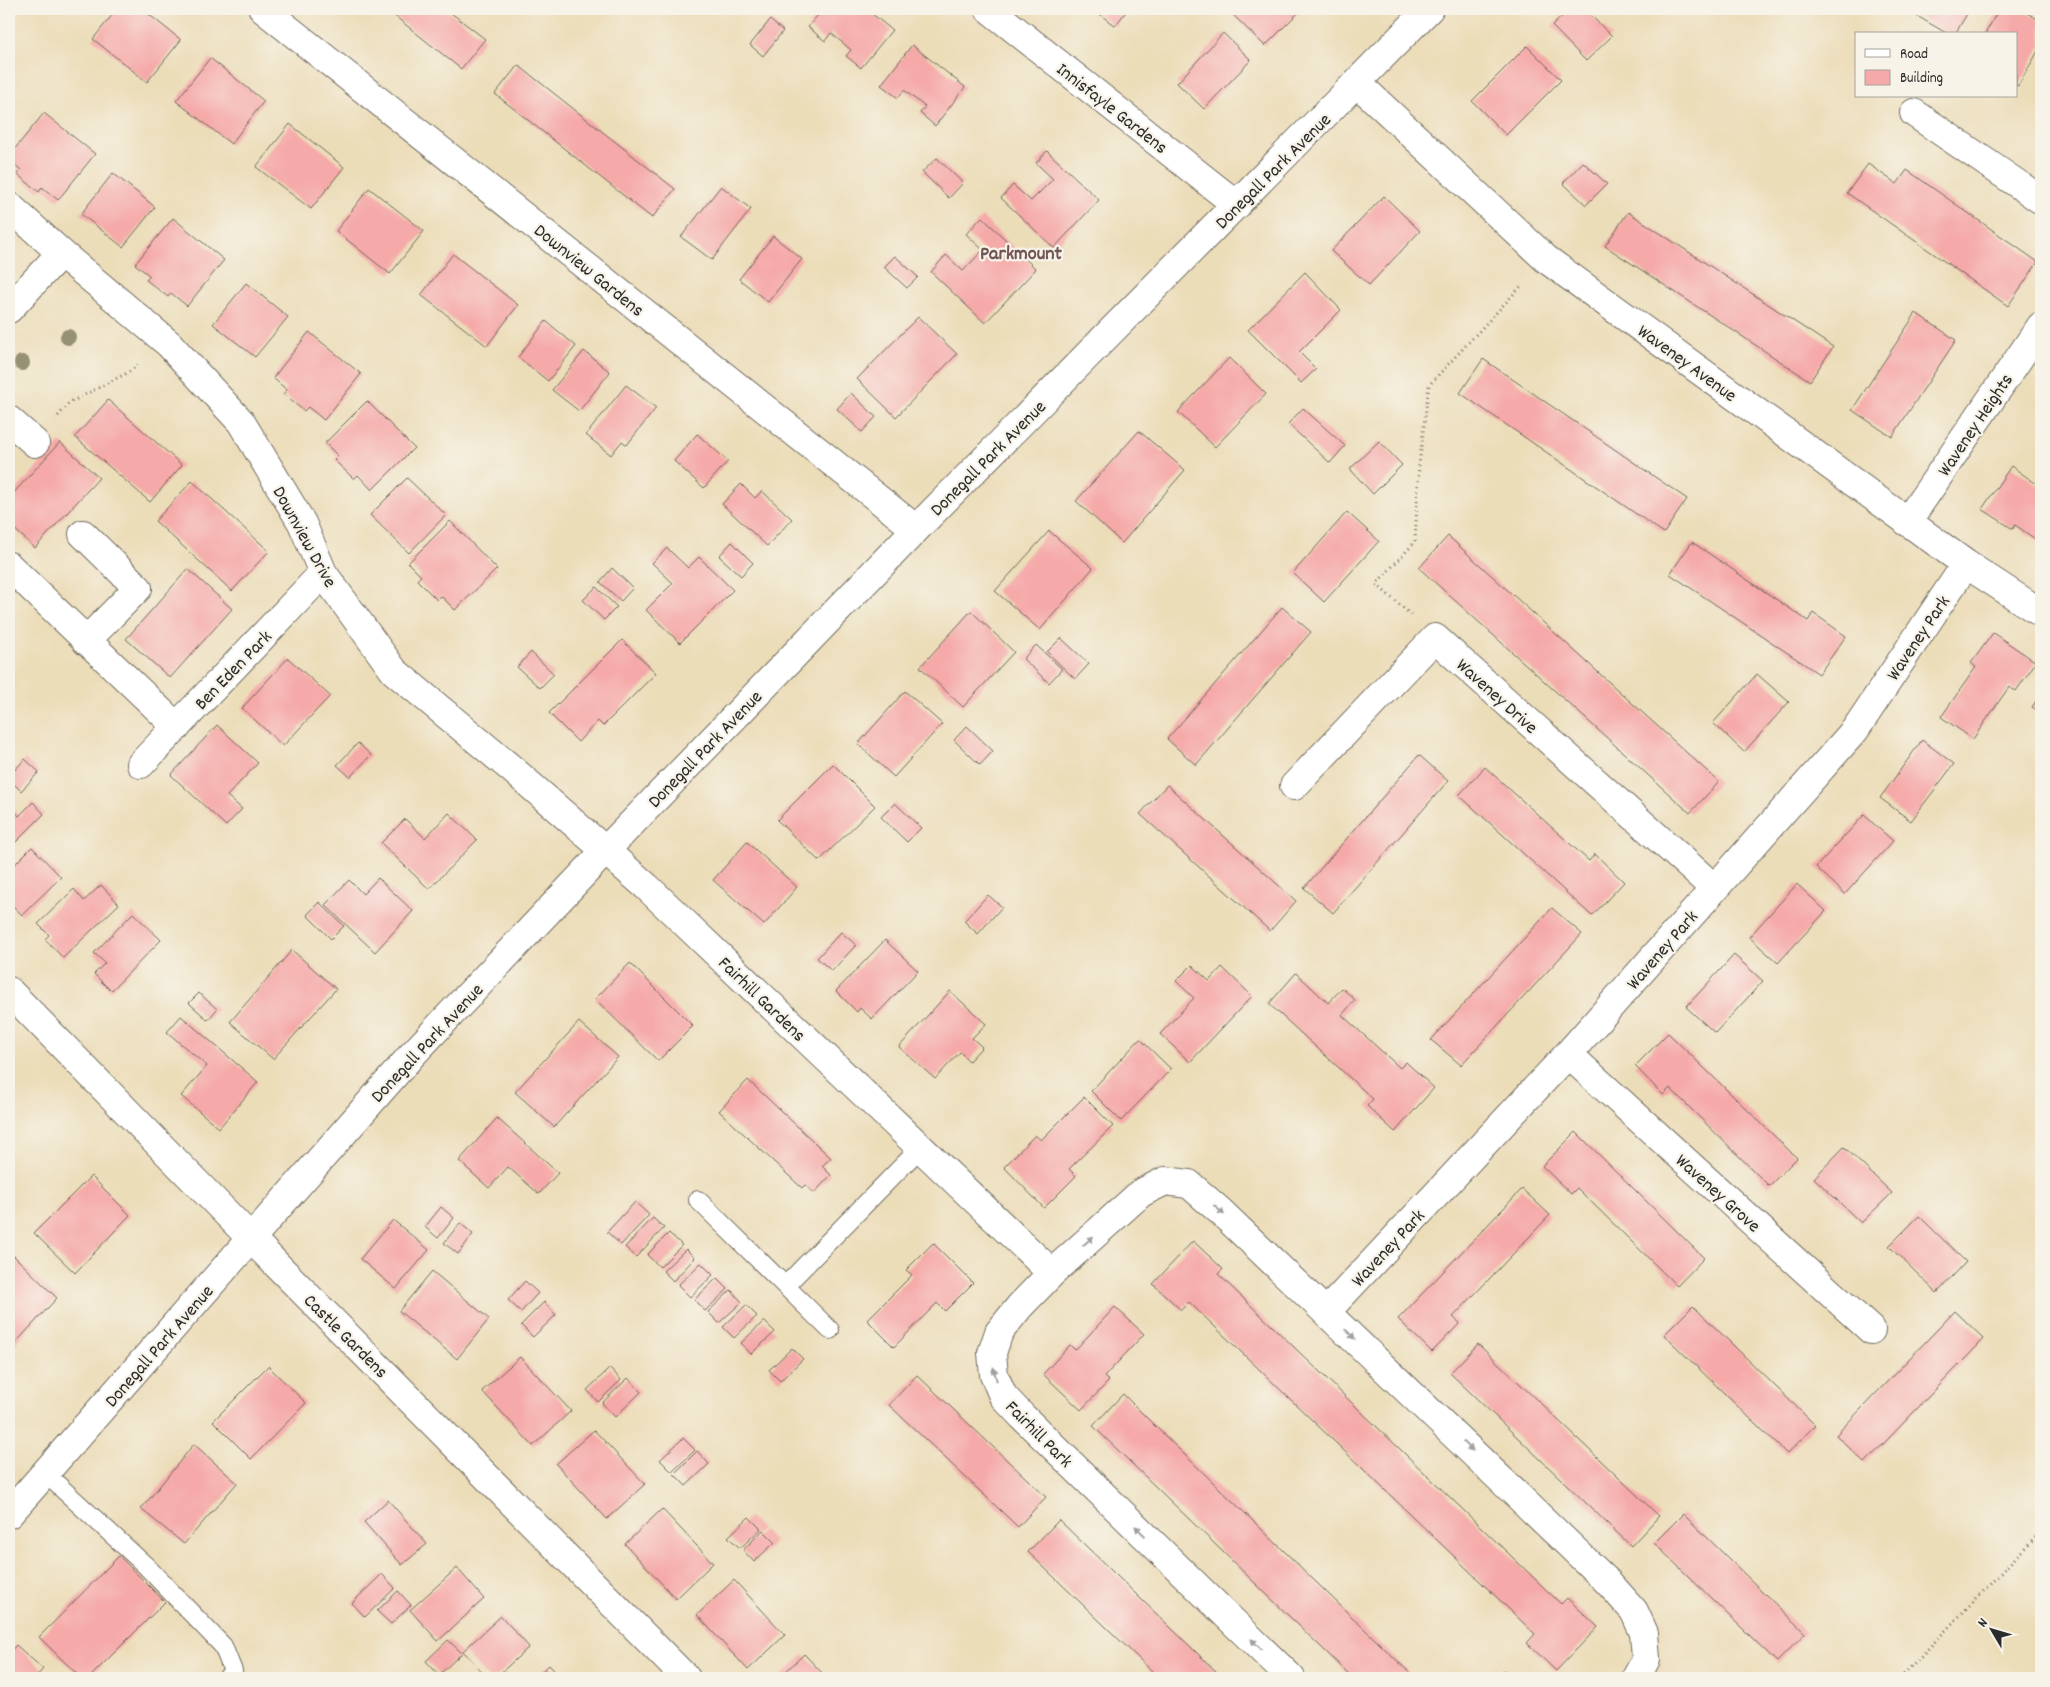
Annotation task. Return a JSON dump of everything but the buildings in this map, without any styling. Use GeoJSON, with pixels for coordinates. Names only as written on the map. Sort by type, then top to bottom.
{"type":"FeatureCollection","features":[{"type":"Feature","properties":{"kind":"street","name":"Downview Gardens"},"geometry":{"type":"LineString","coordinates":[[263,9],[916,529]]}},
{"type":"Feature","properties":{"kind":"street","name":"Innisfayle Gardens"},"geometry":{"type":"LineString","coordinates":[[989,9],[1237,205]]}},
{"type":"Feature","properties":{"kind":"street","name":"Donegall Park Avenue"},"geometry":{"type":"LineString","coordinates":[[9,1514],[252,1239],[410,1056],[604,851],[916,529],[1429,9]]}},
{"type":"Feature","properties":{"kind":"street","name":"Waveney Avenue"},"geometry":{"type":"LineString","coordinates":[[1357,83],[1546,260],[1966,564],[2041,613]]}},
{"type":"Feature","properties":{"kind":"street"},"geometry":{"type":"LineString","coordinates":[[1914,113],[2041,200]]}},
{"type":"Feature","properties":{"kind":"street","name":"Downview Drive"},"geometry":{"type":"LineString","coordinates":[[9,206],[61,253],[169,344],[241,422],[302,523],[323,573],[394,671],[528,783],[604,851]]}},
{"type":"Feature","properties":{"kind":"street"},"geometry":{"type":"LineString","coordinates":[[9,310],[61,253]]}},
{"type":"Feature","properties":{"kind":"street","name":"Waveney Heights"},"geometry":{"type":"LineString","coordinates":[[1908,522],[2041,326]]}},
{"type":"Feature","properties":{"kind":"street"},"geometry":{"type":"LineString","coordinates":[[9,420],[35,443]]}},
{"type":"Feature","properties":{"kind":"street"},"geometry":{"type":"LineString","coordinates":[[84,534],[138,588],[86,641]]}},
{"type":"Feature","properties":{"kind":"street","name":"Waveney Park"},"geometry":{"type":"LineString","coordinates":[[1327,1311],[1568,1054],[1855,730],[1966,564]]}},
{"type":"Feature","properties":{"kind":"street"},"geometry":{"type":"LineString","coordinates":[[9,566],[177,727]]}},
{"type":"Feature","properties":{"kind":"street","name":"Ben Eden Park"},"geometry":{"type":"LineString","coordinates":[[141,764],[323,573]]}},
{"type":"Feature","properties":{"kind":"street"},"geometry":{"type":"LineString","coordinates":[[1294,786],[1435,638]]}},
{"type":"Feature","properties":{"kind":"street","name":"Waveney Drive"},"geometry":{"type":"LineString","coordinates":[[1435,638],[1714,888]]}},
{"type":"Feature","properties":{"kind":"street","name":"Fairhill Gardens"},"geometry":{"type":"LineString","coordinates":[[604,851],[646,887],[920,1148]]}},
{"type":"Feature","properties":{"kind":"street","name":"Castle Gardens"},"geometry":{"type":"LineString","coordinates":[[9,991],[686,1678]]}},
{"type":"Feature","properties":{"kind":"street","name":"Waveney Grove"},"geometry":{"type":"LineString","coordinates":[[1568,1054],[1871,1330]]}},
{"type":"Feature","properties":{"kind":"street"},"geometry":{"type":"LineString","coordinates":[[920,1148],[1052,1273]]}},
{"type":"Feature","properties":{"kind":"street","name":"Fairhill Park"},"geometry":{"type":"LineString","coordinates":[[1291,1678],[1003,1396],[994,1374],[992,1353],[999,1332],[1020,1306],[1052,1273],[1141,1193],[1165,1181],[1189,1184],[1327,1311],[1608,1582],[1634,1611],[1644,1633],[1646,1659],[1636,1678]]}},
{"type":"Feature","properties":{"kind":"lane"},"geometry":{"type":"LineString","coordinates":[[786,1285],[920,1148]]}},
{"type":"Feature","properties":{"kind":"lane"},"geometry":{"type":"LineString","coordinates":[[698,1200],[830,1330]]}},
{"type":"Feature","properties":{"kind":"lane"},"geometry":{"type":"LineString","coordinates":[[45,1473],[145,1565],[224,1646],[233,1671],[227,1678]]}},
{"type":"Feature","properties":{"kind":"path"},"geometry":{"type":"LineString","coordinates":[[1435,638],[1376,584],[1415,542],[1419,465],[1430,385],[1546,260]]}},
{"type":"Feature","properties":{"kind":"path"},"geometry":{"type":"LineString","coordinates":[[35,443],[69,404],[127,373],[169,344]]}},
{"type":"Feature","properties":{"kind":"path"},"geometry":{"type":"LineString","coordinates":[[1900,1678],[2041,1532]]}},
{"type":"Feature","properties":{"kind":"district","name":"Parkmount"},"geometry":{"type":"Point","coordinates":[1021,252]}}]}
